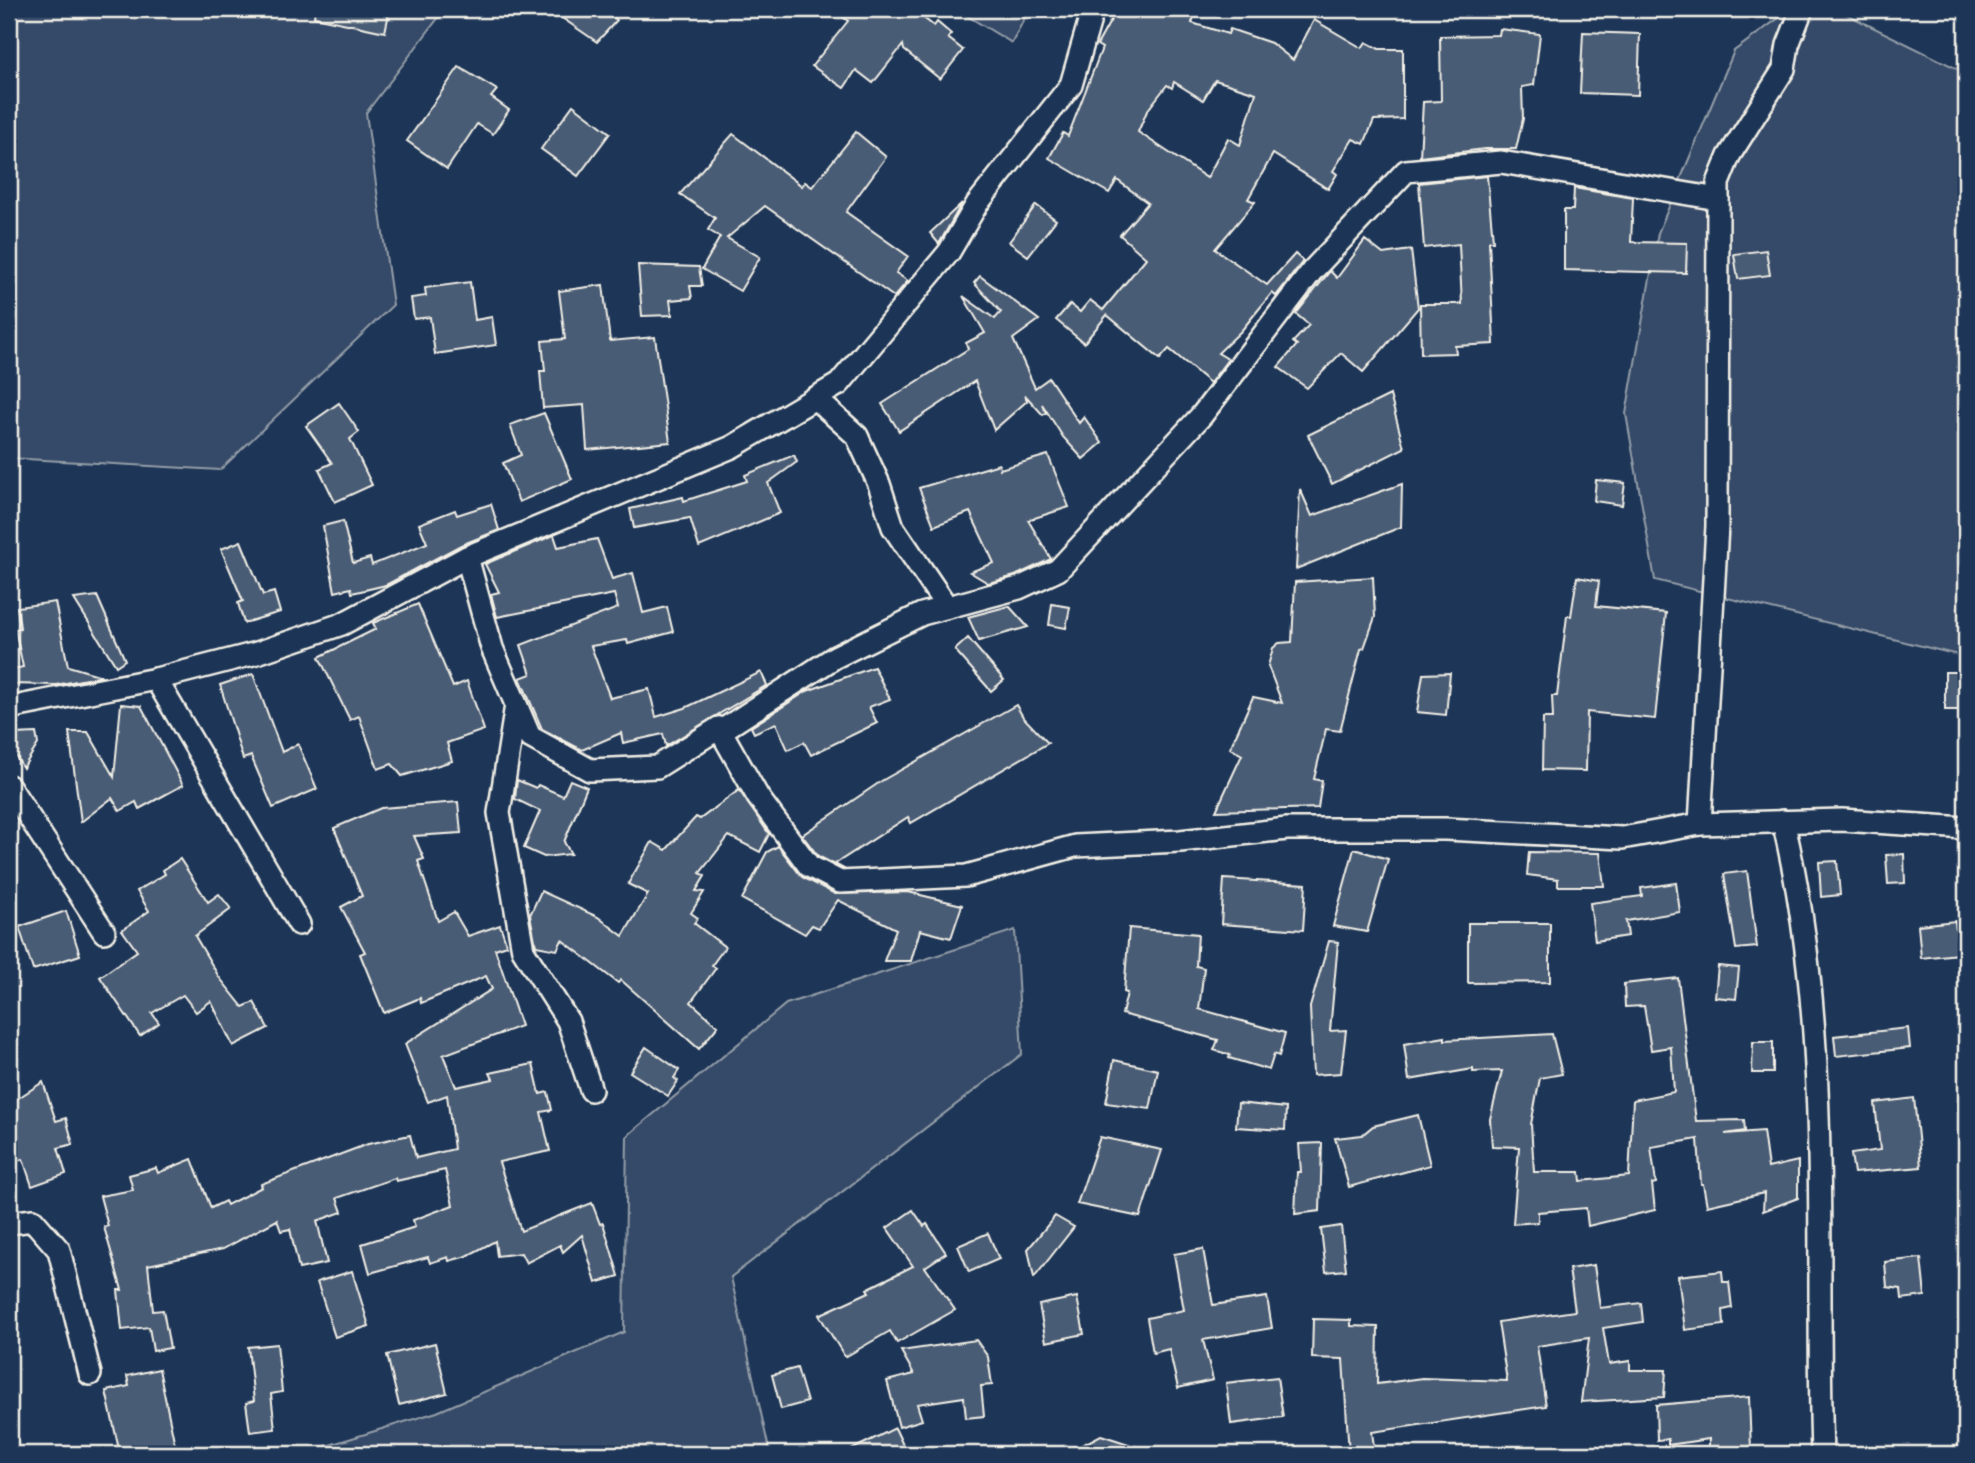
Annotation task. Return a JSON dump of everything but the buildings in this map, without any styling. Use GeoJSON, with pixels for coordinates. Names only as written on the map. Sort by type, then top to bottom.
{"type":"FeatureCollection","features":[{"type":"Feature","properties":{"kind":"street"},"geometry":{"type":"LineString","coordinates":[[9,708],[156,679],[257,653],[342,624],[467,557],[732,447],[839,384],[949,252],[977,204],[1071,85],[1093,9]]}},
{"type":"Feature","properties":{"kind":"street"},"geometry":{"type":"LineString","coordinates":[[1700,824],[1717,526],[1718,183],[1729,156],[1784,69],[1788,45],[1802,9]]}},
{"type":"Feature","properties":{"kind":"street"},"geometry":{"type":"LineString","coordinates":[[467,557],[492,648],[530,737],[590,770],[657,767],[719,728],[724,729],[835,657],[922,614],[1019,589],[1058,570],[1202,415],[1312,271],[1406,171],[1501,162],[1718,199]]}},
{"type":"Feature","properties":{"kind":"street"},"geometry":{"type":"LineString","coordinates":[[815,398],[857,436],[879,484],[893,527],[947,607]]}},
{"type":"Feature","properties":{"kind":"street"},"geometry":{"type":"LineString","coordinates":[[156,679],[299,924]]}},
{"type":"Feature","properties":{"kind":"street"},"geometry":{"type":"LineString","coordinates":[[516,705],[499,813],[523,950],[568,1021],[591,1090]]}},
{"type":"Feature","properties":{"kind":"street"},"geometry":{"type":"LineString","coordinates":[[719,728],[758,797],[809,866],[840,882],[965,876],[1075,846],[1180,841],[1287,829],[1445,829],[1622,838],[1700,824],[1783,821],[1842,820],[1966,828]]}},
{"type":"Feature","properties":{"kind":"street"},"geometry":{"type":"LineString","coordinates":[[9,786],[104,932]]}},
{"type":"Feature","properties":{"kind":"street"},"geometry":{"type":"LineString","coordinates":[[1783,821],[1798,882],[1813,1013],[1822,1454]]}},
{"type":"Feature","properties":{"kind":"street"},"geometry":{"type":"LineString","coordinates":[[9,1223],[33,1220],[59,1250],[90,1374]]}},
{"type":"Feature","properties":{"kind":"shaded area"},"geometry":{"type":"Polygon","coordinates":[[[9,9],[445,9],[366,113],[393,305],[220,470],[9,458],[9,9]]]}},
{"type":"Feature","properties":{"kind":"shaded area"},"geometry":{"type":"Polygon","coordinates":[[[956,9],[1029,9],[1012,43],[956,9]]]}},
{"type":"Feature","properties":{"kind":"shaded area"},"geometry":{"type":"Polygon","coordinates":[[[1791,9],[1836,9],[1966,73],[1966,657],[1655,580],[1626,414],[1658,233],[1734,51],[1791,9]]]}},
{"type":"Feature","properties":{"kind":"shaded area"},"geometry":{"type":"Polygon","coordinates":[[[1015,930],[1022,1054],[731,1277],[770,1454],[300,1454],[437,1412],[624,1332],[627,1136],[786,1004],[1015,930]]]}}]}
